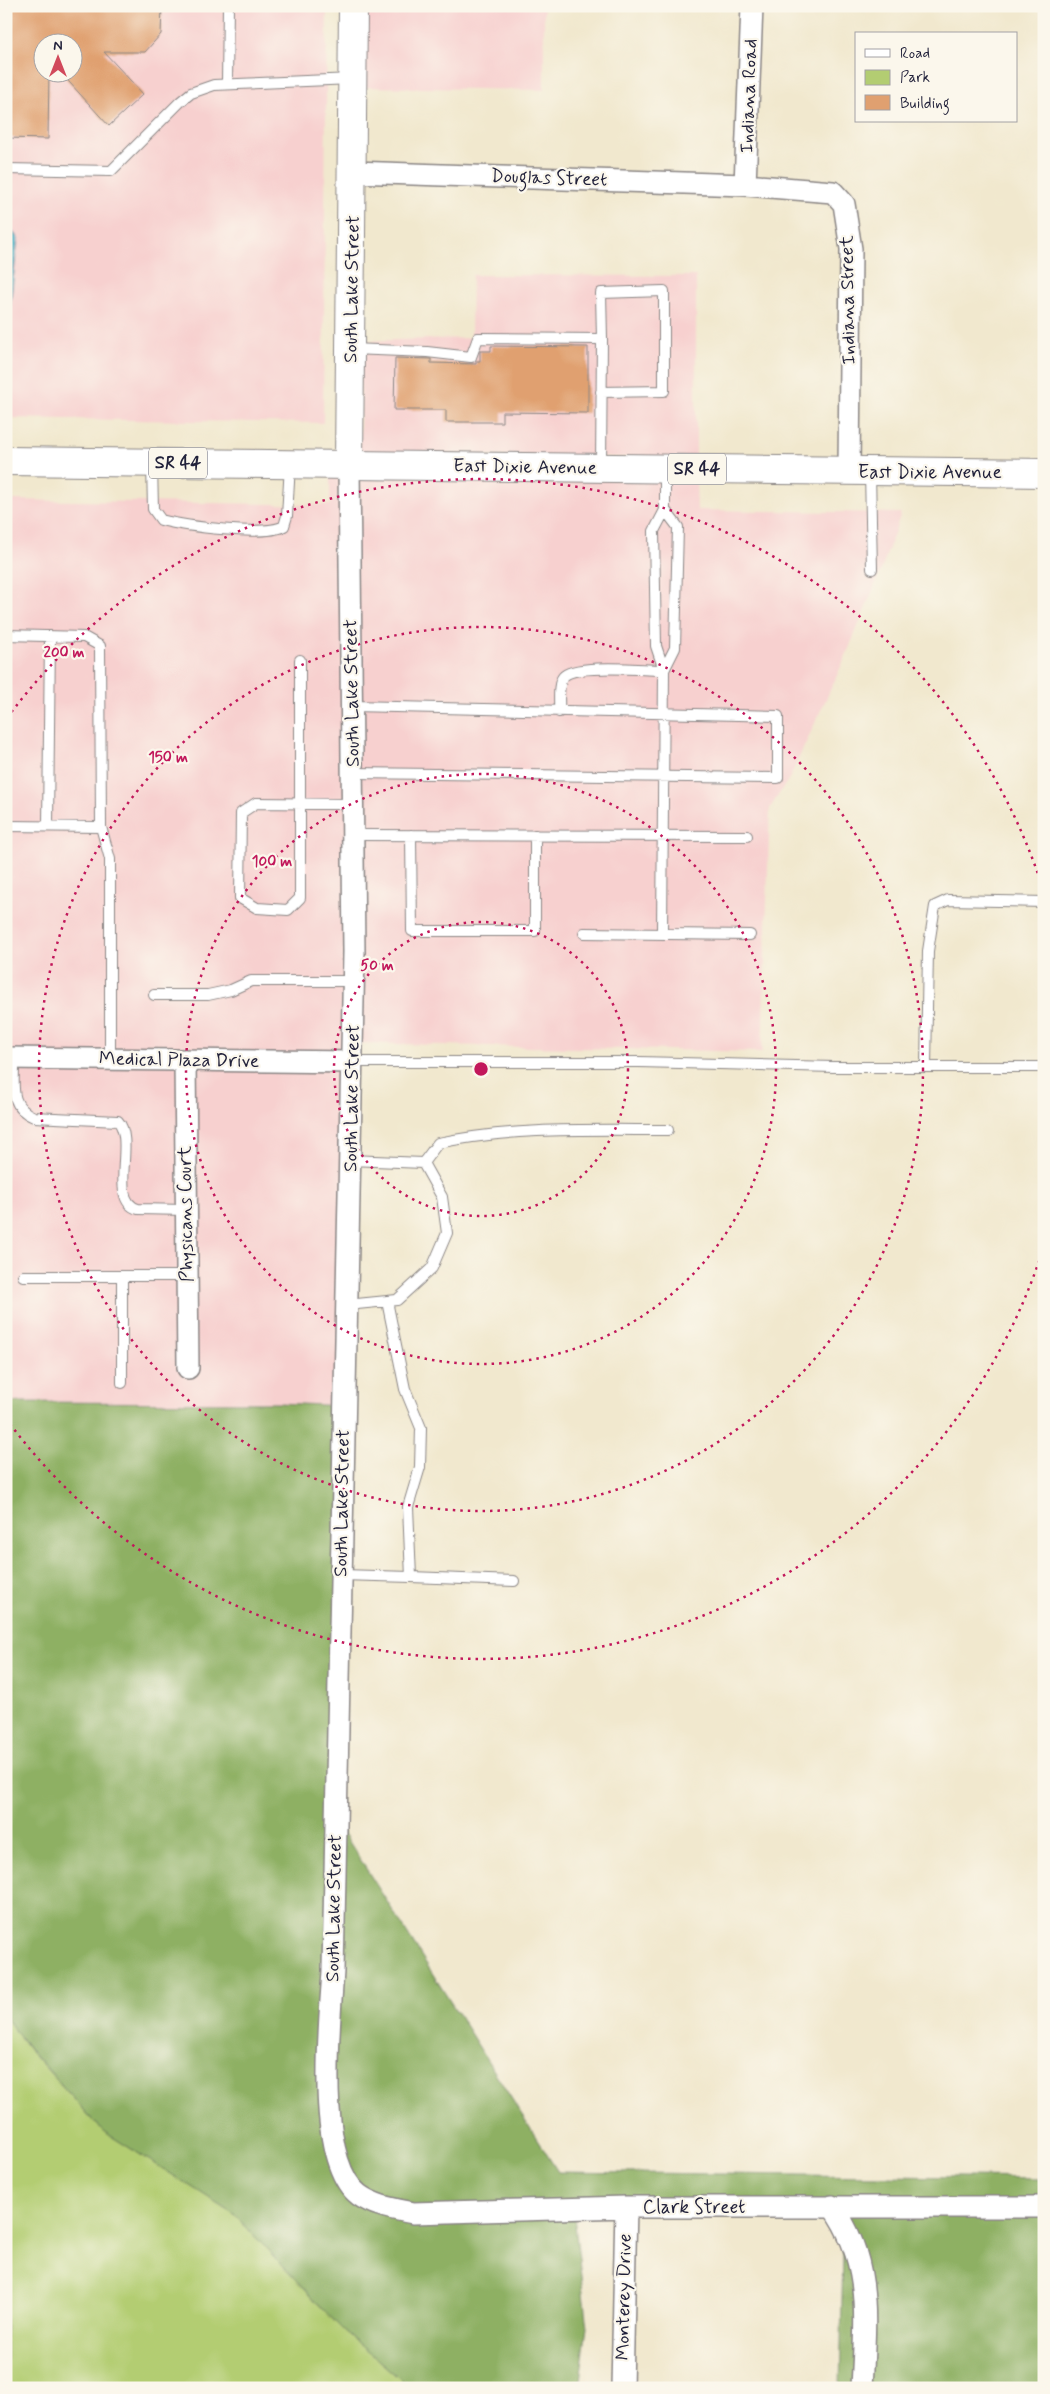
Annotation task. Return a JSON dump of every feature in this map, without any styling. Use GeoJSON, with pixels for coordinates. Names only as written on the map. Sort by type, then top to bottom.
{"type":"FeatureCollection","features":[{"type":"Feature","properties":{"kind":"main road","name":"South Lake Street"},"geometry":{"type":"LineString","coordinates":[[350,465],[353,6]]}},
{"type":"Feature","properties":{"kind":"main road","name":"East Dixie Avenue"},"geometry":{"type":"LineString","coordinates":[[6,461],[1044,473]]}},
{"type":"Feature","properties":{"kind":"street","name":"Indiana Road"},"geometry":{"type":"LineString","coordinates":[[745,185],[752,6]]}},
{"type":"Feature","properties":{"kind":"street","name":"Douglas Street"},"geometry":{"type":"LineString","coordinates":[[353,172],[745,185]]}},
{"type":"Feature","properties":{"kind":"street","name":"Indiana Street"},"geometry":{"type":"LineString","coordinates":[[745,185],[833,192],[844,204],[851,250],[859,471]]}},
{"type":"Feature","properties":{"kind":"street","name":"South Lake Street"},"geometry":{"type":"LineString","coordinates":[[350,465],[353,1062],[333,1972],[327,2061],[328,2106],[335,2150],[341,2169],[350,2186]]}},
{"type":"Feature","properties":{"kind":"street","name":"Medical Plaza Drive"},"geometry":{"type":"LineString","coordinates":[[10,1058],[353,1062]]}},
{"type":"Feature","properties":{"kind":"street","name":"Physicans Court"},"geometry":{"type":"LineString","coordinates":[[184,1060],[188,1368]]}},
{"type":"Feature","properties":{"kind":"street","name":"Clark Street"},"geometry":{"type":"LineString","coordinates":[[350,2186],[359,2195],[379,2206],[412,2213],[626,2207],[1044,2207]]}},
{"type":"Feature","properties":{"kind":"street"},"geometry":{"type":"LineString","coordinates":[[832,2206],[852,2239],[861,2267],[864,2290],[862,2388]]}},
{"type":"Feature","properties":{"kind":"street","name":"Monterey Drive"},"geometry":{"type":"LineString","coordinates":[[622,2388],[626,2207]]}},
{"type":"Feature","properties":{"kind":"lane"},"geometry":{"type":"LineString","coordinates":[[226,84],[228,6]]}},
{"type":"Feature","properties":{"kind":"lane"},"geometry":{"type":"LineString","coordinates":[[6,170],[111,171],[191,93],[214,85],[353,79]]}},
{"type":"Feature","properties":{"kind":"lane"},"geometry":{"type":"LineString","coordinates":[[601,392],[664,391],[664,291],[601,293],[602,339],[601,392],[601,468]]}},
{"type":"Feature","properties":{"kind":"lane"},"geometry":{"type":"LineString","coordinates":[[351,349],[427,352],[471,357],[478,338],[602,339]]}},
{"type":"Feature","properties":{"kind":"lane"},"geometry":{"type":"LineString","coordinates":[[152,463],[153,509],[161,520],[176,524],[256,531],[276,530],[284,526],[287,516],[290,464]]}},
{"type":"Feature","properties":{"kind":"lane"},"geometry":{"type":"LineString","coordinates":[[662,934],[664,670],[656,646],[654,530],[665,510],[665,469]]}},
{"type":"Feature","properties":{"kind":"lane"},"geometry":{"type":"LineString","coordinates":[[859,471],[872,569]]}},
{"type":"Feature","properties":{"kind":"lane"},"geometry":{"type":"LineString","coordinates":[[664,670],[675,648],[678,527],[665,510]]}},
{"type":"Feature","properties":{"kind":"lane"},"geometry":{"type":"LineString","coordinates":[[656,612],[675,613]]}},
{"type":"Feature","properties":{"kind":"lane"},"geometry":{"type":"LineString","coordinates":[[6,634],[84,637],[100,646],[101,827],[110,859],[110,1059]]}},
{"type":"Feature","properties":{"kind":"lane"},"geometry":{"type":"LineString","coordinates":[[48,826],[50,636]]}},
{"type":"Feature","properties":{"kind":"lane"},"geometry":{"type":"LineString","coordinates":[[300,660],[302,803],[300,898],[288,910],[257,908],[240,898],[241,813],[256,803],[302,803],[353,804]]}},
{"type":"Feature","properties":{"kind":"lane"},"geometry":{"type":"LineString","coordinates":[[559,712],[562,679],[570,672],[594,669],[664,670]]}},
{"type":"Feature","properties":{"kind":"lane"},"geometry":{"type":"LineString","coordinates":[[352,706],[664,715],[778,716],[778,778],[353,773]]}},
{"type":"Feature","properties":{"kind":"lane"},"geometry":{"type":"LineString","coordinates":[[6,826],[101,827]]}},
{"type":"Feature","properties":{"kind":"lane"},"geometry":{"type":"LineString","coordinates":[[353,835],[747,836]]}},
{"type":"Feature","properties":{"kind":"lane"},"geometry":{"type":"LineString","coordinates":[[411,835],[412,931],[535,931],[535,836]]}},
{"type":"Feature","properties":{"kind":"lane"},"geometry":{"type":"LineString","coordinates":[[926,1067],[928,952],[935,906],[948,900],[1044,902]]}},
{"type":"Feature","properties":{"kind":"lane"},"geometry":{"type":"LineString","coordinates":[[584,933],[750,935]]}},
{"type":"Feature","properties":{"kind":"lane"},"geometry":{"type":"LineString","coordinates":[[154,995],[208,995],[231,990],[251,981],[354,980]]}},
{"type":"Feature","properties":{"kind":"lane"},"geometry":{"type":"LineString","coordinates":[[10,1058],[15,1098],[17,1106],[23,1113],[34,1117],[118,1121],[123,1127],[124,1191],[126,1202],[130,1207],[138,1209],[186,1210]]}},
{"type":"Feature","properties":{"kind":"lane"},"geometry":{"type":"LineString","coordinates":[[353,1062],[639,1062],[1044,1067]]}},
{"type":"Feature","properties":{"kind":"lane"},"geometry":{"type":"LineString","coordinates":[[424,1163],[438,1143],[473,1136],[556,1130],[668,1130]]}},
{"type":"Feature","properties":{"kind":"lane"},"geometry":{"type":"LineString","coordinates":[[350,1160],[424,1163]]}},
{"type":"Feature","properties":{"kind":"lane"},"geometry":{"type":"LineString","coordinates":[[347,1305],[397,1300],[432,1268],[447,1233],[442,1197],[424,1163]]}},
{"type":"Feature","properties":{"kind":"lane"},"geometry":{"type":"LineString","coordinates":[[23,1276],[187,1276]]}},
{"type":"Feature","properties":{"kind":"lane"},"geometry":{"type":"LineString","coordinates":[[122,1276],[122,1383]]}},
{"type":"Feature","properties":{"kind":"lane"},"geometry":{"type":"LineString","coordinates":[[387,1302],[405,1389],[421,1428],[420,1468],[408,1507],[411,1577]]}},
{"type":"Feature","properties":{"kind":"lane"},"geometry":{"type":"LineString","coordinates":[[341,1575],[514,1581]]}},
{"type":"Feature","properties":{"kind":"shaded area"},"geometry":{"type":"Polygon","coordinates":[[[6,6],[327,6],[323,423],[6,418],[6,6]]]}},
{"type":"Feature","properties":{"kind":"shaded area"},"geometry":{"type":"Polygon","coordinates":[[[364,6],[544,6],[544,90],[363,87],[364,6]]]}},
{"type":"Feature","properties":{"kind":"shaded area"},"geometry":{"type":"Polygon","coordinates":[[[472,275],[696,276],[696,458],[360,454],[361,341],[471,338],[472,275]]]}},
{"type":"Feature","properties":{"kind":"shaded area"},"geometry":{"type":"Polygon","coordinates":[[[330,476],[696,481],[697,510],[901,513],[882,568],[845,658],[790,777],[770,808],[762,1052],[351,1043],[345,1406],[278,1403],[6,1402],[6,500],[330,505],[330,476]]]}},
{"type":"Feature","properties":{"kind":"green space"},"geometry":{"type":"Polygon","coordinates":[[[6,1402],[278,1403],[345,1406],[336,1821],[558,2172],[1044,2178],[1044,2388],[840,2388],[844,2209],[573,2208],[587,2327],[579,2388],[411,2388],[342,2329],[233,2213],[103,2131],[32,2052],[6,2018],[6,1402]]]}},
{"type":"Feature","properties":{"kind":"green space"},"geometry":{"type":"Polygon","coordinates":[[[6,2018],[32,2053],[103,2131],[233,2213],[342,2329],[411,2388],[6,2388],[6,2018]]]}},
{"type":"Feature","properties":{"kind":"water"},"geometry":{"type":"Polygon","coordinates":[[[6,221],[18,239],[10,306],[6,312],[6,221]]]}},
{"type":"Feature","properties":{"kind":"building"},"geometry":{"type":"Polygon","coordinates":[[[6,6],[162,6],[161,34],[145,52],[104,52],[143,94],[109,126],[69,82],[82,82],[82,32],[32,32],[32,82],[49,82],[48,139],[6,138],[6,6]]]}},
{"type":"Feature","properties":{"kind":"building"},"geometry":{"type":"Polygon","coordinates":[[[491,346],[588,347],[588,413],[502,412],[502,422],[446,422],[446,410],[394,410],[395,358],[431,359],[431,363],[476,364],[476,361],[480,361],[480,351],[491,351],[491,346]]]}}]}
